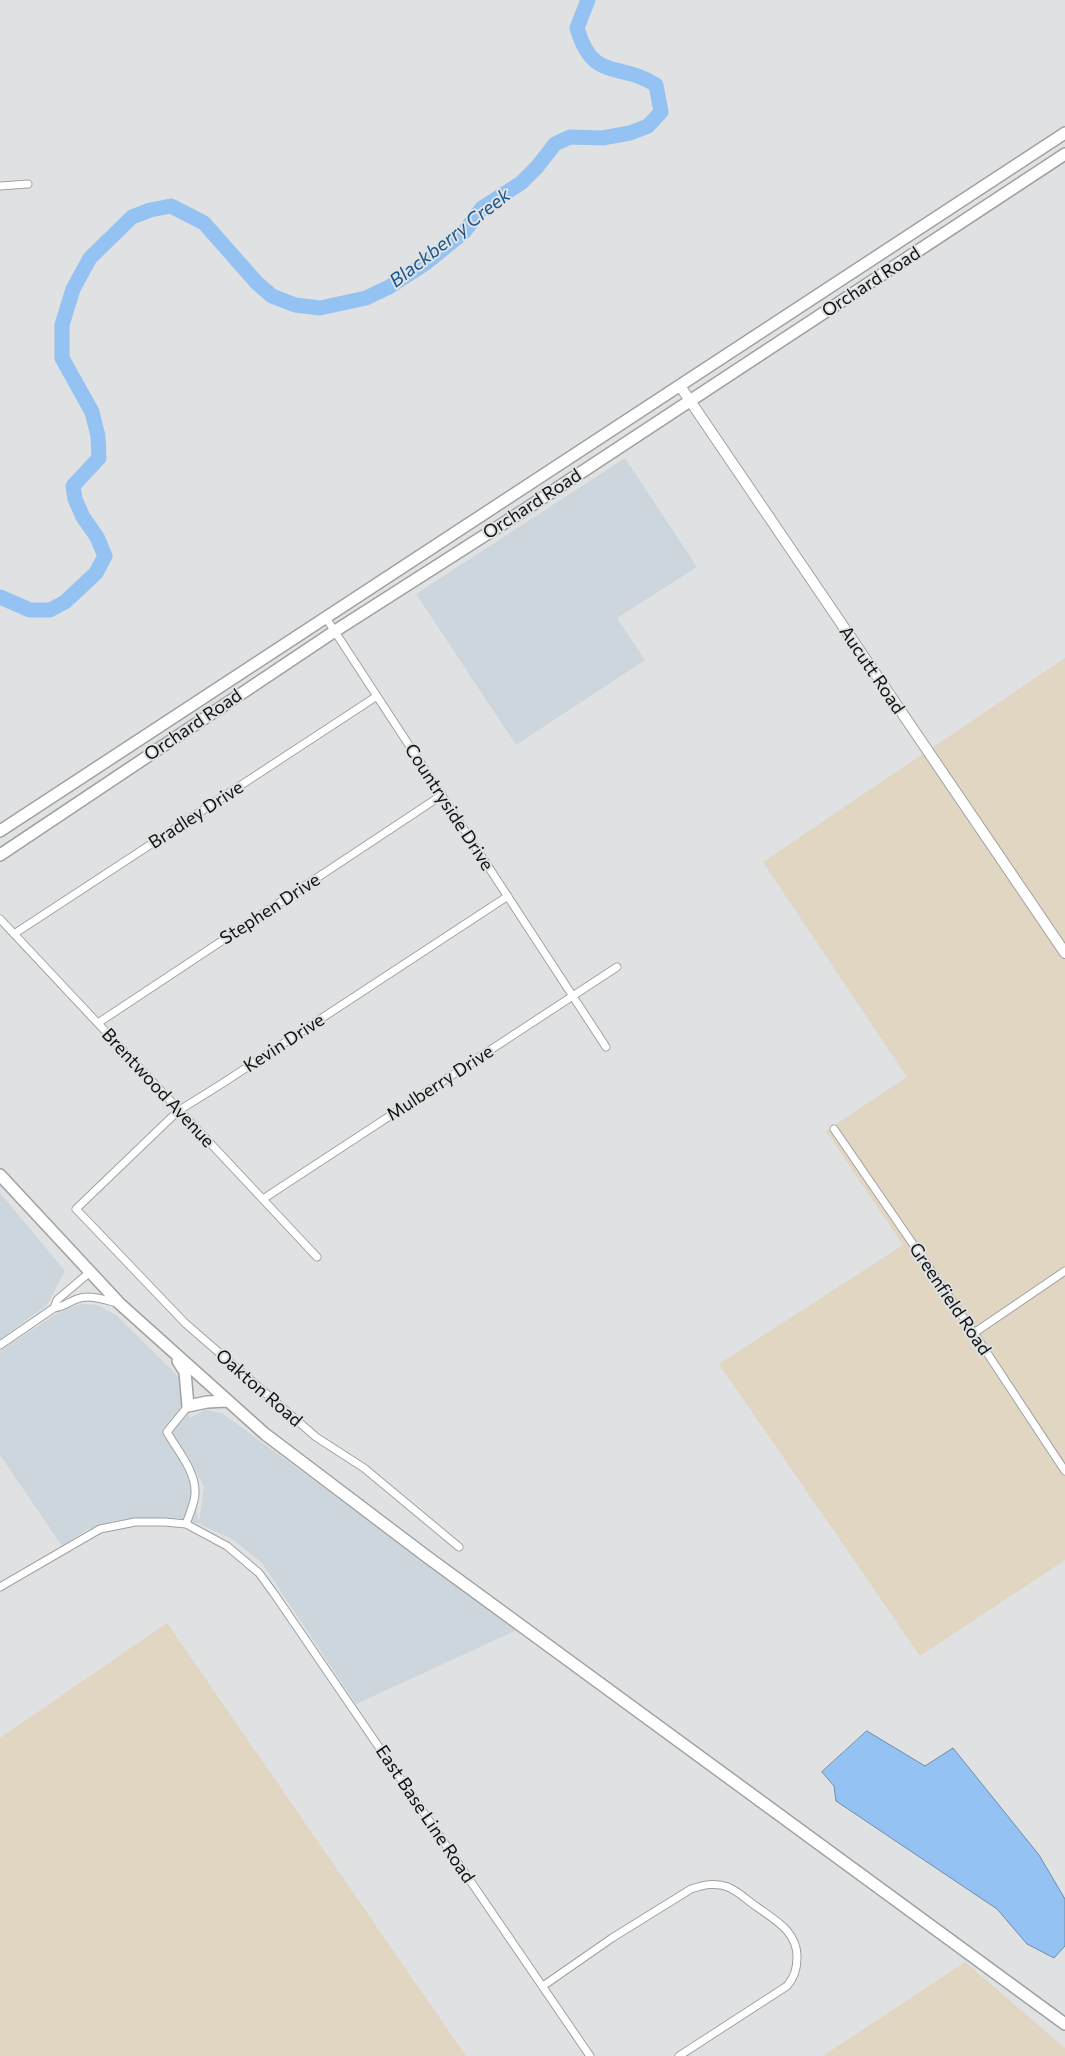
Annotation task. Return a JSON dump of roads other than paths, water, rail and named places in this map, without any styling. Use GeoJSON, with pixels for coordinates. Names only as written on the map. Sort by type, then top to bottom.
{"type":"FeatureCollection","features":[{"type":"Feature","properties":{"kind":"main road","name":"Orchard Road"},"geometry":{"type":"LineString","coordinates":[[0,831],[1065,133]]}},
{"type":"Feature","properties":{"kind":"main road","name":"Orchard Road"},"geometry":{"type":"LineString","coordinates":[[0,855],[335,631],[690,401],[1065,154]]}},
{"type":"Feature","properties":{"kind":"main road"},"geometry":{"type":"LineString","coordinates":[[0,1175],[120,1304],[226,1401],[299,1461],[1065,2024]]}},
{"type":"Feature","properties":{"kind":"main road"},"geometry":{"type":"LineString","coordinates":[[173,1354],[185,1372],[188,1406],[226,1401]]}},
{"type":"Feature","properties":{"kind":"street"},"geometry":{"type":"LineString","coordinates":[[0,186],[28,184]]}},
{"type":"Feature","properties":{"kind":"street","name":"Aucutt Road"},"geometry":{"type":"LineString","coordinates":[[680,386],[1065,953]]}},
{"type":"Feature","properties":{"kind":"street","name":"Countryside Drive"},"geometry":{"type":"LineString","coordinates":[[326,618],[606,1047]]}},
{"type":"Feature","properties":{"kind":"street","name":"Bradley Drive"},"geometry":{"type":"LineString","coordinates":[[14,934],[378,696]]}},
{"type":"Feature","properties":{"kind":"street","name":"Stephen Drive"},"geometry":{"type":"LineString","coordinates":[[98,1022],[442,796]]}},
{"type":"Feature","properties":{"kind":"street","name":"Kevin Drive"},"geometry":{"type":"LineString","coordinates":[[76,1209],[178,1111],[508,896]]}},
{"type":"Feature","properties":{"kind":"street","name":"Brentwood Avenue"},"geometry":{"type":"LineString","coordinates":[[0,919],[98,1022],[178,1111],[317,1257]]}},
{"type":"Feature","properties":{"kind":"street","name":"Mulberry Drive"},"geometry":{"type":"LineString","coordinates":[[263,1199],[617,967]]}},
{"type":"Feature","properties":{"kind":"street","name":"Greenfield Road"},"geometry":{"type":"LineString","coordinates":[[834,1129],[974,1333],[1065,1472]]}},
{"type":"Feature","properties":{"kind":"street","name":"Oakton Road"},"geometry":{"type":"LineString","coordinates":[[76,1209],[185,1323],[316,1437],[364,1468],[459,1547]]}},
{"type":"Feature","properties":{"kind":"street"},"geometry":{"type":"LineString","coordinates":[[54,1308],[57,1300],[90,1272]]}},
{"type":"Feature","properties":{"kind":"street"},"geometry":{"type":"LineString","coordinates":[[974,1333],[1065,1272]]}},
{"type":"Feature","properties":{"kind":"street"},"geometry":{"type":"LineString","coordinates":[[0,1345],[54,1308],[61,1307],[79,1298],[88,1297],[120,1304]]}},
{"type":"Feature","properties":{"kind":"street"},"geometry":{"type":"LineString","coordinates":[[0,1587],[100,1529],[135,1522],[186,1524],[195,1493],[187,1464],[167,1432],[188,1406]]}},
{"type":"Feature","properties":{"kind":"street","name":"East Base Line Road"},"geometry":{"type":"LineString","coordinates":[[186,1524],[227,1546],[260,1573],[590,2056]]}},
{"type":"Feature","properties":{"kind":"street"},"geometry":{"type":"LineString","coordinates":[[543,1986],[612,1938],[691,1889],[702,1885],[714,1884],[729,1888],[788,1931],[792,1936],[797,1952],[797,1966],[794,1977],[786,1986],[679,2056]]}},
{"type":"Feature","properties":{"kind":"water"},"geometry":{"type":"Polygon","coordinates":[[[867,1731],[925,1766],[953,1748],[1039,1855],[1065,1899],[1065,1946],[1054,1958],[1027,1944],[997,1909],[836,1801],[834,1786],[822,1772],[867,1731]]]}},
{"type":"Feature","properties":{"kind":"waterway","name":"Blackberry Creek"},"geometry":{"type":"LineString","coordinates":[[0,597],[30,610],[50,610],[65,602],[96,573],[105,556],[97,537],[83,517],[75,499],[73,486],[99,458],[98,436],[92,412],[62,358],[62,325],[73,289],[90,258],[132,217],[150,210],[171,206],[204,223],[257,283],[272,296],[295,305],[320,308],[366,298],[389,287],[426,263],[464,232],[482,208],[521,183],[537,167],[555,144],[570,137],[602,138],[630,133],[648,126],[661,112],[656,85],[643,78],[599,64],[591,57],[583,45],[577,28],[588,0]]}}]}
